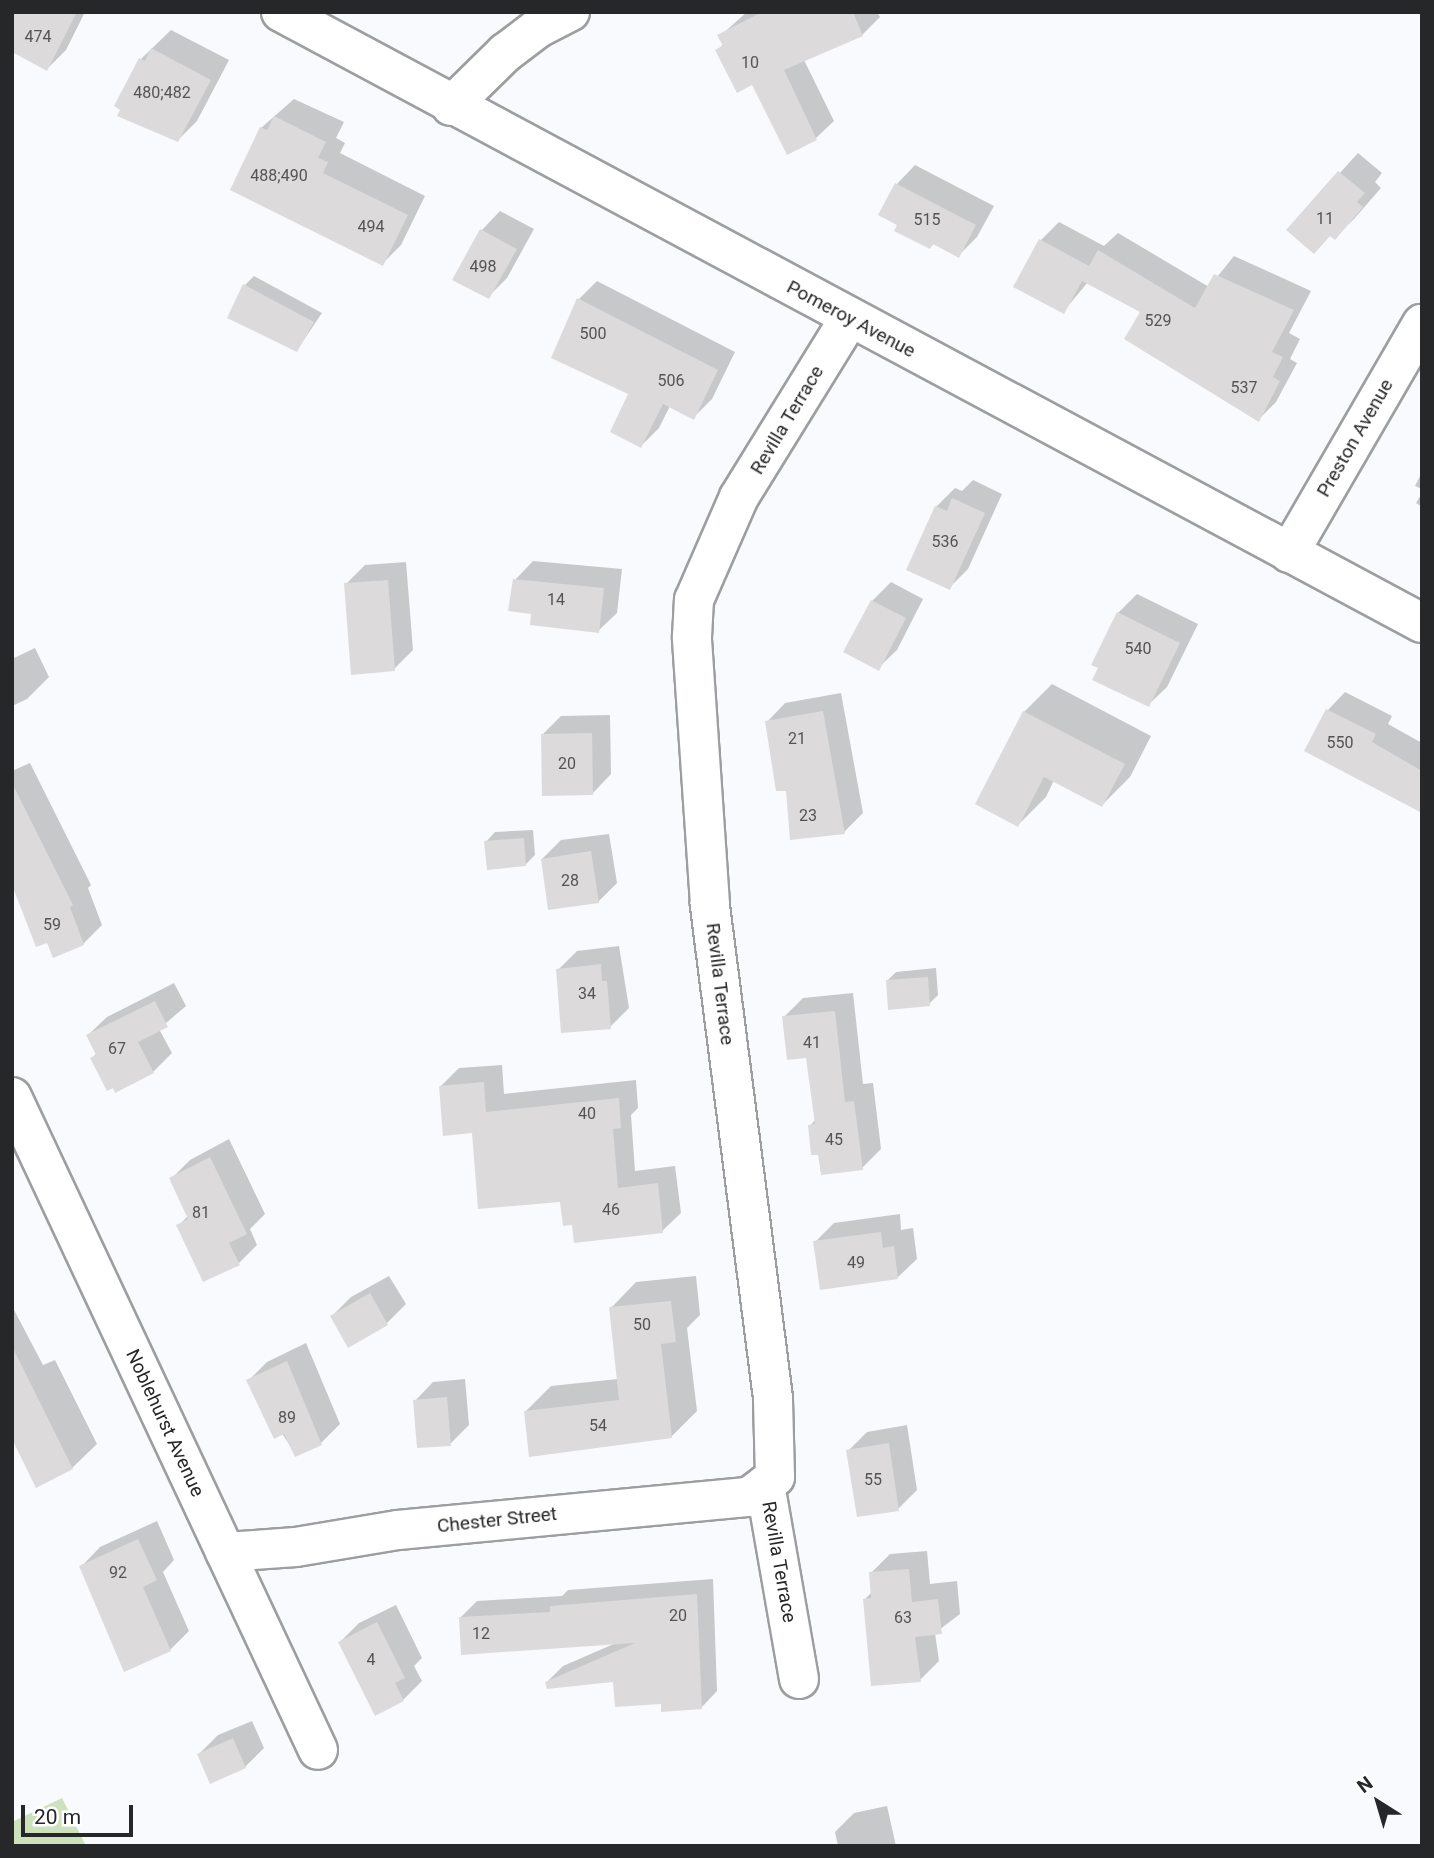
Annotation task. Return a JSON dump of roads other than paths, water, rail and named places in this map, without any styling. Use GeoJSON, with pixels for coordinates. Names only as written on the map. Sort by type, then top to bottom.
{"type":"FeatureCollection","features":[{"type":"Feature","properties":{"kind":"street","name":"Pomeroy Avenue"},"geometry":{"type":"LineString","coordinates":[[281,12],[451,106],[1422,623]]}},
{"type":"Feature","properties":{"kind":"street"},"geometry":{"type":"LineString","coordinates":[[451,106],[505,53],[538,28],[570,12]]}},
{"type":"Feature","properties":{"kind":"street","name":"Revilla Terrace"},"geometry":{"type":"LineString","coordinates":[[799,1679],[765,1485],[775,1477],[773,1398],[710,904],[692,637],[694,600],[739,497],[849,318]]}},
{"type":"Feature","properties":{"kind":"street","name":"Preston Avenue"},"geometry":{"type":"LineString","coordinates":[[1289,553],[1422,324]]}},
{"type":"Feature","properties":{"kind":"street","name":"Noblehurst Avenue"},"geometry":{"type":"LineString","coordinates":[[12,1097],[318,1749]]}},
{"type":"Feature","properties":{"kind":"street","name":"Chester Street"},"geometry":{"type":"LineString","coordinates":[[225,1552],[296,1547],[398,1530],[749,1497],[765,1485]]}}]}
